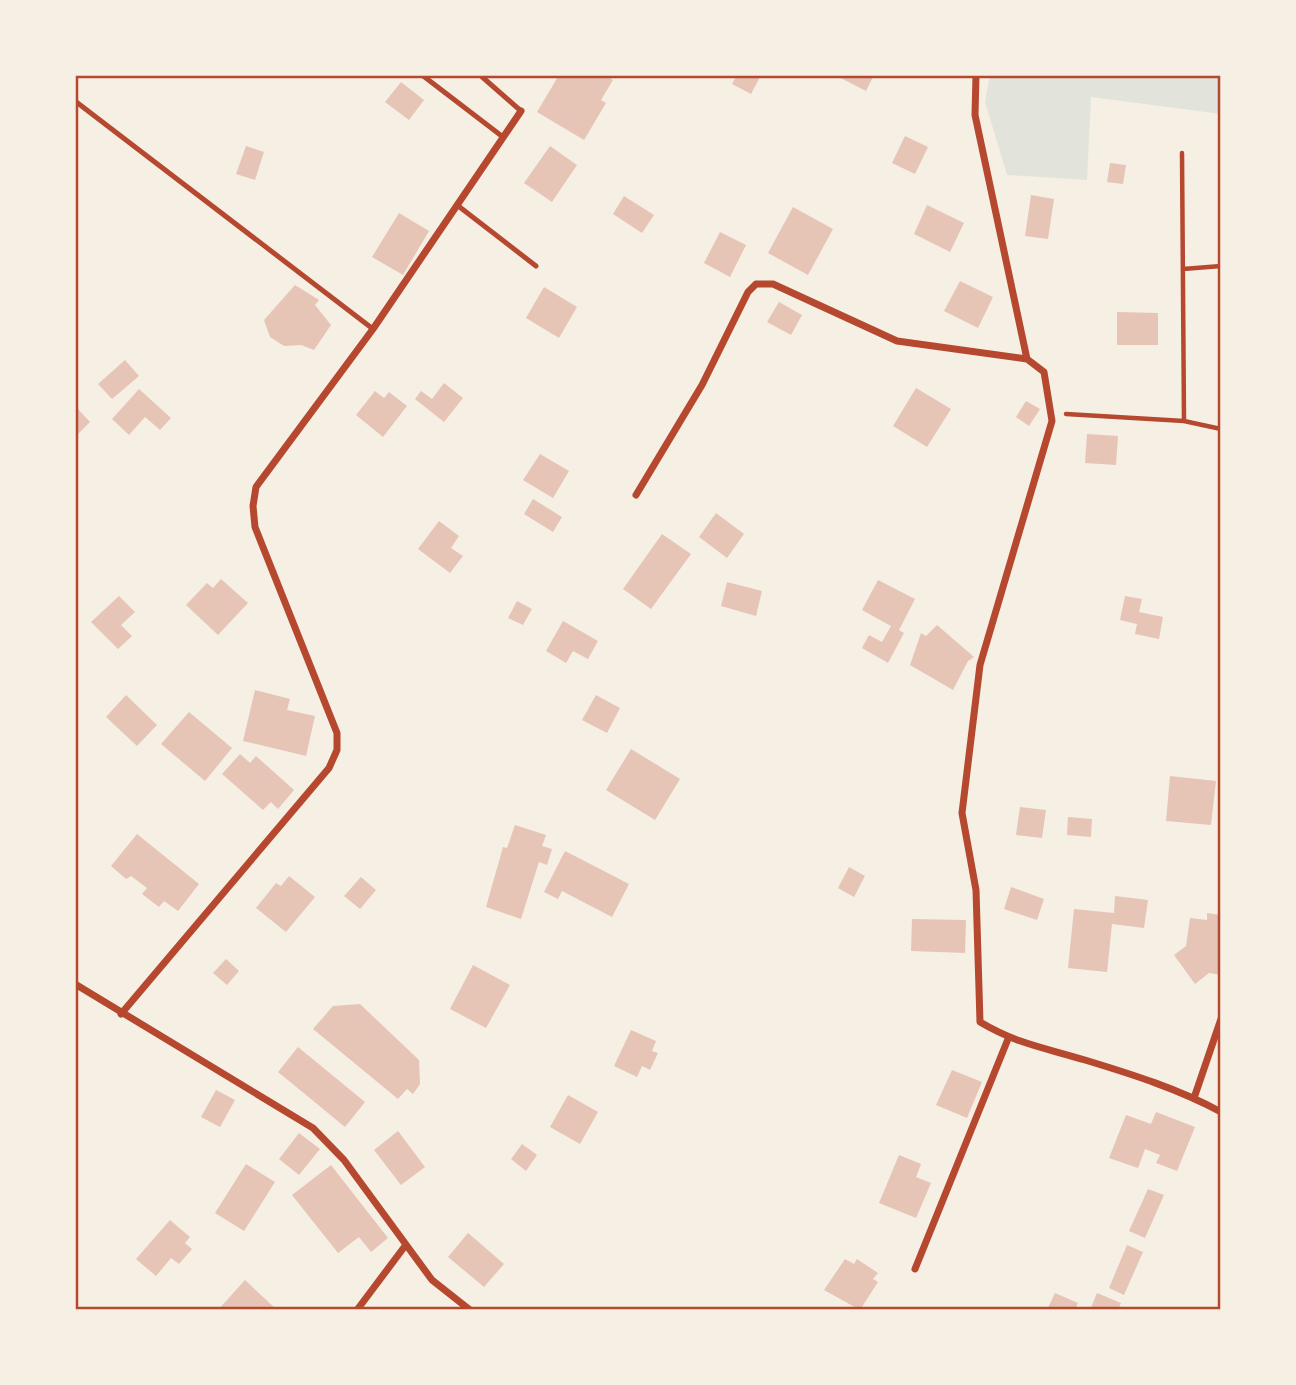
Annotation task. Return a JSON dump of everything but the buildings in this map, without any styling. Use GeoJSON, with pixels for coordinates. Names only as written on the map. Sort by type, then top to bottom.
{"type":"FeatureCollection","features":[{"type":"Feature","properties":{"kind":"street"},"geometry":{"type":"LineString","coordinates":[[976,75],[975,115],[1027,359]]}},
{"type":"Feature","properties":{"kind":"street"},"geometry":{"type":"LineString","coordinates":[[121,1014],[329,768],[337,750],[337,733],[256,527],[253,506],[256,487],[373,329],[521,111]]}},
{"type":"Feature","properties":{"kind":"street"},"geometry":{"type":"LineString","coordinates":[[636,495],[702,385],[748,292],[761,283],[773,284],[897,341],[1027,359],[1044,372],[1052,421],[981,665],[962,813],[976,890],[980,1022],[1008,1039],[1085,1060],[1194,1098],[1221,1112]]}},
{"type":"Feature","properties":{"kind":"street"},"geometry":{"type":"LineString","coordinates":[[75,984],[313,1128],[344,1160],[432,1280],[470,1310]]}},
{"type":"Feature","properties":{"kind":"street"},"geometry":{"type":"LineString","coordinates":[[1194,1098],[1221,1019]]}},
{"type":"Feature","properties":{"kind":"street"},"geometry":{"type":"LineString","coordinates":[[915,1269],[1008,1039]]}},
{"type":"Feature","properties":{"kind":"street"},"geometry":{"type":"LineString","coordinates":[[357,1310],[405,1246]]}},
{"type":"Feature","properties":{"kind":"lane"},"geometry":{"type":"LineString","coordinates":[[422,75],[503,137]]}},
{"type":"Feature","properties":{"kind":"lane"},"geometry":{"type":"LineString","coordinates":[[480,75],[521,111]]}},
{"type":"Feature","properties":{"kind":"lane"},"geometry":{"type":"LineString","coordinates":[[75,101],[373,329]]}},
{"type":"Feature","properties":{"kind":"lane"},"geometry":{"type":"LineString","coordinates":[[457,205],[536,266]]}},
{"type":"Feature","properties":{"kind":"path"},"geometry":{"type":"LineString","coordinates":[[1182,153],[1184,421]]}},
{"type":"Feature","properties":{"kind":"path"},"geometry":{"type":"LineString","coordinates":[[1183,270],[1221,266]]}},
{"type":"Feature","properties":{"kind":"path"},"geometry":{"type":"LineString","coordinates":[[1051,413],[1184,421],[1221,429]]}},
{"type":"Feature","properties":{"kind":"shaded area"},"geometry":{"type":"Polygon","coordinates":[[[990,75],[1221,75],[1221,114],[1091,97],[1087,180],[1007,175],[985,102],[990,75]]]}}]}
